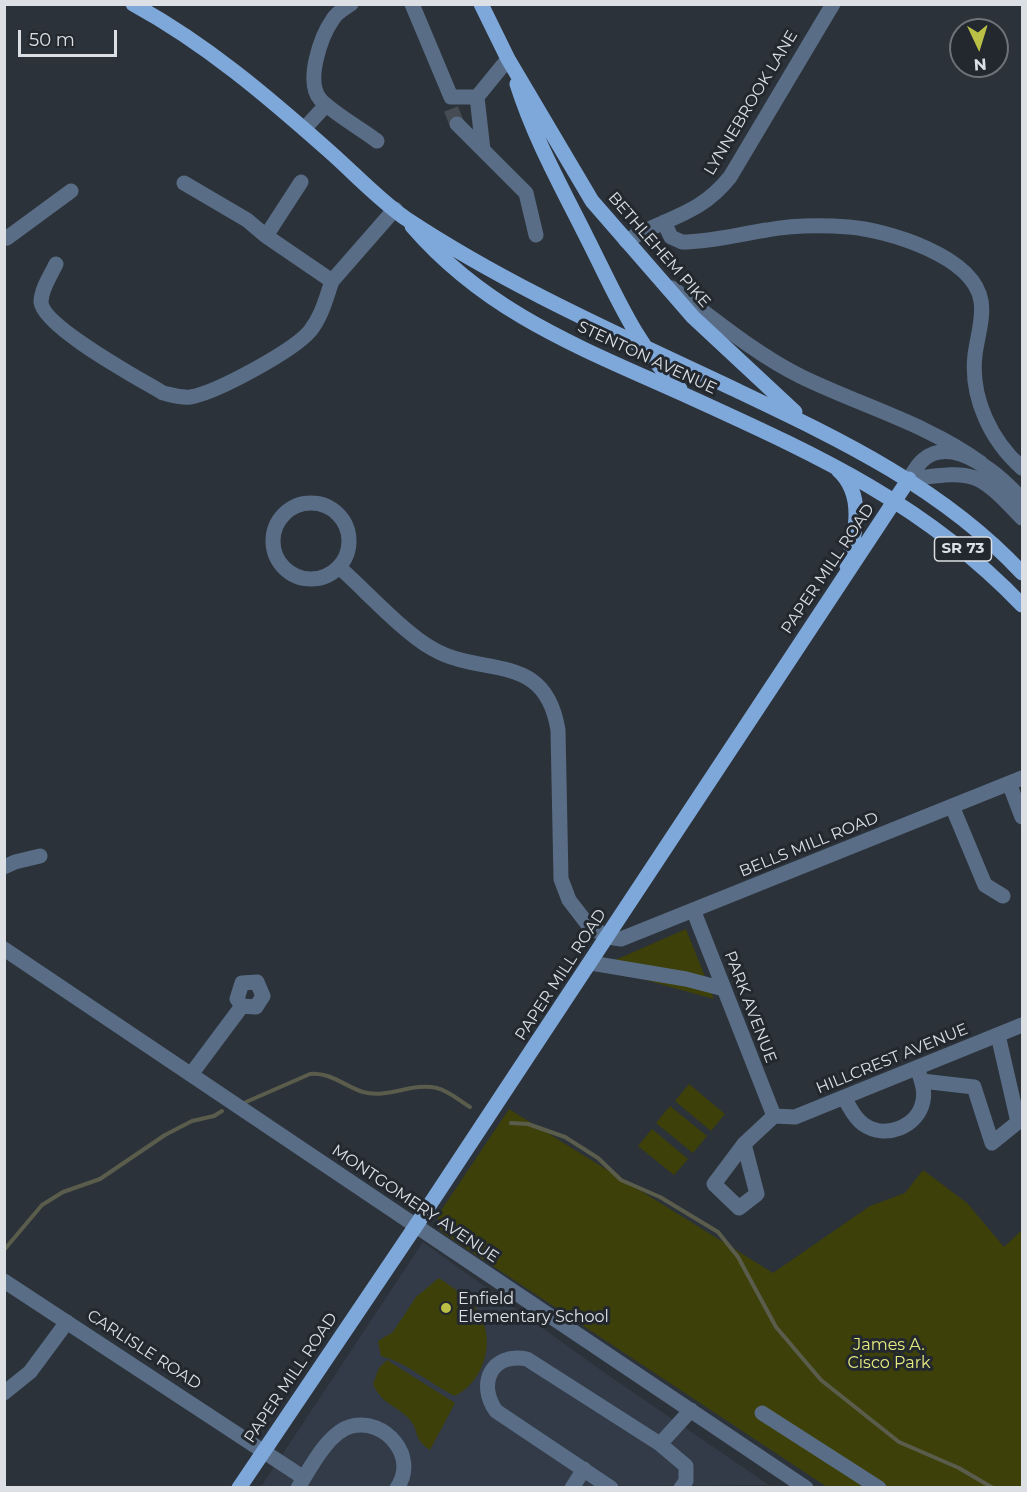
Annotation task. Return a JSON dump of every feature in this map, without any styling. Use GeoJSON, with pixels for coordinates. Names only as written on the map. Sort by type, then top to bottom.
{"type":"FeatureCollection","features":[{"type":"Feature","properties":{"kind":"main road","name":"STENTON AVENUE"},"geometry":{"type":"LineString","coordinates":[[133,4],[212,53],[400,213],[454,271],[503,306],[573,344],[832,464],[896,500]]}},
{"type":"Feature","properties":{"kind":"main road","name":"BETHLEHEM PIKE"},"geometry":{"type":"LineString","coordinates":[[481,4],[508,59],[588,194],[657,277],[708,333],[795,412],[822,431]]}},
{"type":"Feature","properties":{"kind":"main road","name":"BETHLEHEM PIKE"},"geometry":{"type":"LineString","coordinates":[[508,59],[542,147],[644,347],[662,371],[688,396]]}},
{"type":"Feature","properties":{"kind":"main road","name":"STENTON AVENUE"},"geometry":{"type":"LineString","coordinates":[[400,213],[525,290],[822,431],[909,479]]}},
{"type":"Feature","properties":{"kind":"main road"},"geometry":{"type":"LineString","coordinates":[[832,464],[846,478],[856,507],[856,531],[846,573]]}},
{"type":"Feature","properties":{"kind":"main road","name":"PAPER MILL ROAD"},"geometry":{"type":"LineString","coordinates":[[239,1488],[591,963],[909,479]]}},
{"type":"Feature","properties":{"kind":"main road","name":"SR 73"},"geometry":{"type":"LineString","coordinates":[[909,479],[996,547],[1023,573]]}},
{"type":"Feature","properties":{"kind":"main road","name":"SR 73"},"geometry":{"type":"LineString","coordinates":[[896,500],[964,549],[1023,605]]}},
{"type":"Feature","properties":{"kind":"street"},"geometry":{"type":"LineString","coordinates":[[351,4],[334,17],[326,31],[316,67],[316,93],[326,105],[377,141]]}},
{"type":"Feature","properties":{"kind":"street"},"geometry":{"type":"LineString","coordinates":[[412,4],[451,103],[477,97],[508,59]]}},
{"type":"Feature","properties":{"kind":"street","name":"LYNNEBROOK LANE"},"geometry":{"type":"LineString","coordinates":[[626,241],[707,202],[730,177],[833,4]]}},
{"type":"Feature","properties":{"kind":"street"},"geometry":{"type":"LineString","coordinates":[[477,97],[483,150]]}},
{"type":"Feature","properties":{"kind":"street"},"geometry":{"type":"LineString","coordinates":[[304,129],[326,105]]}},
{"type":"Feature","properties":{"kind":"street"},"geometry":{"type":"LineString","coordinates":[[457,124],[526,193],[536,235]]}},
{"type":"Feature","properties":{"kind":"street"},"geometry":{"type":"LineString","coordinates":[[266,236],[301,182]]}},
{"type":"Feature","properties":{"kind":"street"},"geometry":{"type":"LineString","coordinates":[[184,183],[247,220],[266,236],[332,280]]}},
{"type":"Feature","properties":{"kind":"street"},"geometry":{"type":"LineString","coordinates":[[4,236],[7,238],[71,191]]}},
{"type":"Feature","properties":{"kind":"street"},"geometry":{"type":"LineString","coordinates":[[56,264],[43,291],[41,303],[44,312],[78,341],[163,393],[178,397],[210,390],[282,353],[300,340],[322,312],[332,280],[400,213]]}},
{"type":"Feature","properties":{"kind":"street"},"geometry":{"type":"LineString","coordinates":[[664,222],[671,237],[682,242],[799,226],[871,230],[904,239],[954,265],[973,283],[981,299],[974,371],[978,396],[1000,446],[1023,468]]}},
{"type":"Feature","properties":{"kind":"street"},"geometry":{"type":"LineString","coordinates":[[657,277],[790,370],[954,445],[1006,482],[1023,500]]}},
{"type":"Feature","properties":{"kind":"street"},"geometry":{"type":"LineString","coordinates":[[909,479],[923,460],[930,456],[958,455],[981,463]]}},
{"type":"Feature","properties":{"kind":"street"},"geometry":{"type":"LineString","coordinates":[[909,479],[945,473],[968,475],[989,485],[1023,518]]}},
{"type":"Feature","properties":{"kind":"street"},"geometry":{"type":"LineString","coordinates":[[315,503],[328,507],[341,518],[347,530],[349,543],[346,556],[339,567],[316,579],[302,578],[290,573],[280,564],[273,541],[275,528],[282,516],[302,504],[315,503]]}},
{"type":"Feature","properties":{"kind":"street"},"geometry":{"type":"LineString","coordinates":[[339,567],[432,649],[464,661],[514,671],[528,678],[545,696],[558,730],[561,879],[569,900],[579,915],[589,926],[608,937]]}},
{"type":"Feature","properties":{"kind":"street"},"geometry":{"type":"LineString","coordinates":[[1016,781],[1023,818]]}},
{"type":"Feature","properties":{"kind":"street","name":"BELLS MILL ROAD"},"geometry":{"type":"LineString","coordinates":[[608,937],[621,939],[694,912],[1016,781]]}},
{"type":"Feature","properties":{"kind":"street"},"geometry":{"type":"LineString","coordinates":[[952,806],[985,885],[1003,896]]}},
{"type":"Feature","properties":{"kind":"street"},"geometry":{"type":"LineString","coordinates":[[4,867],[40,856]]}},
{"type":"Feature","properties":{"kind":"street","name":"PARK AVENUE"},"geometry":{"type":"LineString","coordinates":[[694,912],[774,1116]]}},
{"type":"Feature","properties":{"kind":"street","name":"MONTGOMERY AVENUE"},"geometry":{"type":"LineString","coordinates":[[4,949],[192,1072],[415,1227],[806,1488]]}},
{"type":"Feature","properties":{"kind":"street"},"geometry":{"type":"LineString","coordinates":[[591,963],[686,979],[724,989]]}},
{"type":"Feature","properties":{"kind":"street"},"geometry":{"type":"LineString","coordinates":[[192,1072],[242,1006]]}},
{"type":"Feature","properties":{"kind":"street","name":"HILLCREST AVENUE"},"geometry":{"type":"LineString","coordinates":[[774,1116],[795,1117],[844,1098],[920,1075],[998,1035],[1023,1025]]}},
{"type":"Feature","properties":{"kind":"street"},"geometry":{"type":"LineString","coordinates":[[844,1098],[856,1118],[865,1126],[889,1131],[900,1129],[919,1113],[923,1102],[920,1075],[974,1087],[992,1143],[1018,1122],[998,1035]]}},
{"type":"Feature","properties":{"kind":"street"},"geometry":{"type":"LineString","coordinates":[[744,1144],[774,1116]]}},
{"type":"Feature","properties":{"kind":"street","name":"CARLISLE ROAD"},"geometry":{"type":"LineString","coordinates":[[4,1281],[263,1450],[301,1483]]}},
{"type":"Feature","properties":{"kind":"street"},"geometry":{"type":"LineString","coordinates":[[4,1393],[30,1372],[67,1322]]}},
{"type":"Feature","properties":{"kind":"street"},"geometry":{"type":"LineString","coordinates":[[611,1488],[496,1411],[486,1386],[494,1368],[500,1363],[517,1358],[537,1366],[660,1444],[686,1466],[686,1481],[681,1488]]}},
{"type":"Feature","properties":{"kind":"street"},"geometry":{"type":"LineString","coordinates":[[660,1444],[691,1410]]}},
{"type":"Feature","properties":{"kind":"street"},"geometry":{"type":"LineString","coordinates":[[762,1413],[876,1487]]}},
{"type":"Feature","properties":{"kind":"street"},"geometry":{"type":"LineString","coordinates":[[301,1483],[341,1431],[352,1426],[364,1425],[376,1429],[400,1446],[404,1456],[405,1470],[396,1488]]}},
{"type":"Feature","properties":{"kind":"street"},"geometry":{"type":"LineString","coordinates":[[572,1488],[584,1469]]}},
{"type":"Feature","properties":{"kind":"shaded area","name":"Enfield Elementary School"},"geometry":{"type":"Polygon","coordinates":[[[423,1242],[605,1373],[769,1485],[260,1488],[423,1242]]]}},
{"type":"Feature","properties":{"kind":"green space"},"geometry":{"type":"Polygon","coordinates":[[[686,929],[714,999],[602,968],[604,965],[686,929]]]}},
{"type":"Feature","properties":{"kind":"green space"},"geometry":{"type":"Polygon","coordinates":[[[689,1084],[725,1114],[711,1131],[675,1101],[689,1084]]]}},
{"type":"Feature","properties":{"kind":"green space"},"geometry":{"type":"Polygon","coordinates":[[[670,1106],[707,1136],[693,1153],[656,1123],[670,1106]]]}},
{"type":"Feature","properties":{"kind":"green space","name":"James A. Cisco Park"},"geometry":{"type":"Polygon","coordinates":[[[509,1109],[773,1273],[870,1206],[905,1193],[923,1170],[967,1203],[1004,1247],[1022,1230],[1022,1487],[827,1487],[443,1233],[438,1225],[438,1215],[509,1109]]]}},
{"type":"Feature","properties":{"kind":"green space"},"geometry":{"type":"Polygon","coordinates":[[[652,1129],[688,1159],[674,1175],[638,1146],[652,1129]]]}},
{"type":"Feature","properties":{"kind":"green space"},"geometry":{"type":"Polygon","coordinates":[[[439,1278],[463,1295],[475,1307],[486,1331],[487,1343],[481,1368],[475,1379],[455,1396],[410,1369],[381,1356],[378,1341],[393,1332],[416,1297],[439,1278]]]}},
{"type":"Feature","properties":{"kind":"green space"},"geometry":{"type":"Polygon","coordinates":[[[387,1360],[455,1403],[430,1450],[418,1438],[410,1420],[385,1401],[373,1384],[379,1368],[387,1360]]]}},
{"type":"Feature","properties":{"kind":"waterway"},"geometry":{"type":"LineString","coordinates":[[246,1102],[310,1074],[318,1074],[372,1094],[418,1087],[437,1088],[470,1107]]}},
{"type":"Feature","properties":{"kind":"waterway"},"geometry":{"type":"LineString","coordinates":[[4,1250],[42,1205],[63,1192],[100,1179],[165,1135],[192,1121],[214,1116],[222,1111]]}},
{"type":"Feature","properties":{"kind":"waterway"},"geometry":{"type":"LineString","coordinates":[[511,1123],[528,1124],[565,1137],[598,1158],[621,1180],[660,1197],[718,1232],[738,1257],[776,1327],[821,1380],[899,1442],[959,1468],[993,1488]]}},
{"type":"Feature","properties":{"kind":"tunnel"},"geometry":{"type":"LineString","coordinates":[[451,109],[457,124]]}},
{"type":"Feature","properties":{"kind":"place","name":"Enfield Elementary School"},"geometry":{"type":"Point","coordinates":[446,1308]}}]}
